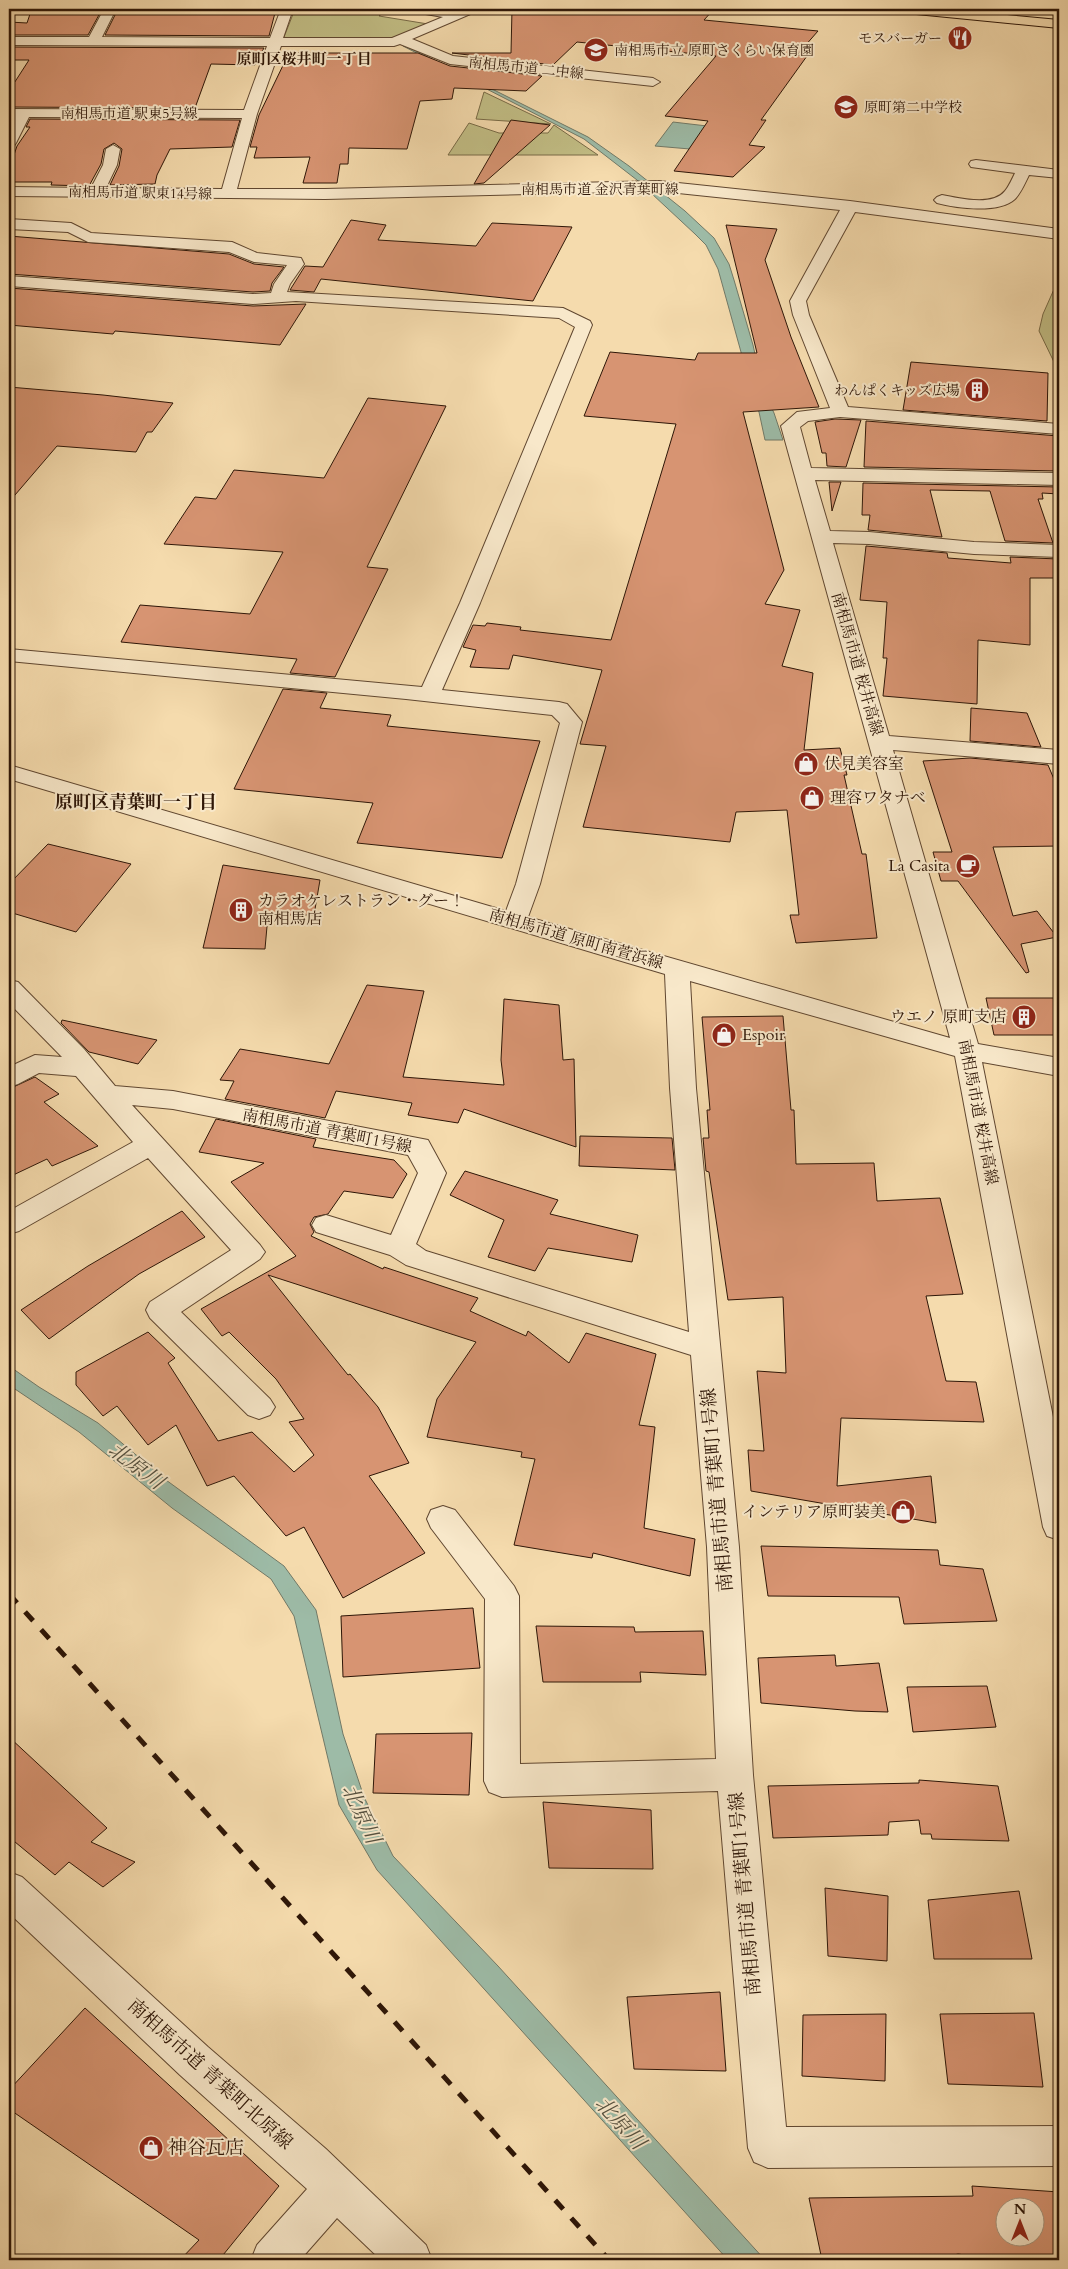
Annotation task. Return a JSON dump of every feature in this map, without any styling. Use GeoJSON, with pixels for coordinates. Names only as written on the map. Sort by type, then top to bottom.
{"type":"FeatureCollection","features":[{"type":"Feature","properties":{"kind":"main road"},"geometry":{"type":"LineString","coordinates":[[906,9],[1059,24]]}},
{"type":"Feature","properties":{"kind":"street"},"geometry":{"type":"LineString","coordinates":[[93,42],[110,9]]}},
{"type":"Feature","properties":{"kind":"street","name":"南相馬市道 駅東14号線"},"geometry":{"type":"LineString","coordinates":[[9,192],[228,194],[250,114],[287,9]]}},
{"type":"Feature","properties":{"kind":"street"},"geometry":{"type":"LineString","coordinates":[[418,9],[458,14]]}},
{"type":"Feature","properties":{"kind":"street"},"geometry":{"type":"LineString","coordinates":[[9,41],[394,42],[472,9]]}},
{"type":"Feature","properties":{"kind":"street","name":"南相馬市道 二中線"},"geometry":{"type":"LineString","coordinates":[[402,40],[450,60],[653,82]]}},
{"type":"Feature","properties":{"kind":"street","name":"南相馬市道 駅東5号線"},"geometry":{"type":"LineString","coordinates":[[9,113],[250,114]]}},
{"type":"Feature","properties":{"kind":"street"},"geometry":{"type":"LineString","coordinates":[[9,143],[24,113]]}},
{"type":"Feature","properties":{"kind":"street"},"geometry":{"type":"LineString","coordinates":[[97,192],[110,165],[113,149]]}},
{"type":"Feature","properties":{"kind":"street"},"geometry":{"type":"LineString","coordinates":[[976,164],[1059,174]]}},
{"type":"Feature","properties":{"kind":"street"},"geometry":{"type":"LineString","coordinates":[[929,199],[978,204],[997,202],[1009,197],[1024,170]]}},
{"type":"Feature","properties":{"kind":"street","name":"南相馬市道 金沢青葉町線"},"geometry":{"type":"LineString","coordinates":[[228,194],[344,194],[659,186],[850,206],[1059,234]]}},
{"type":"Feature","properties":{"kind":"street"},"geometry":{"type":"LineString","coordinates":[[850,206],[809,282],[802,290],[798,301],[805,324],[840,412],[1059,429]]}},
{"type":"Feature","properties":{"kind":"street"},"geometry":{"type":"LineString","coordinates":[[9,224],[71,228],[88,237],[232,248],[254,256],[295,260],[296,264],[282,284],[277,298]]}},
{"type":"Feature","properties":{"kind":"street"},"geometry":{"type":"LineString","coordinates":[[9,281],[254,299],[296,296],[563,313],[584,325],[470,603],[429,695]]}},
{"type":"Feature","properties":{"kind":"street","name":"南相馬市道 桜井高線"},"geometry":{"type":"LineString","coordinates":[[840,412],[803,416],[790,426],[967,1051],[1054,1484],[1059,1527]]}},
{"type":"Feature","properties":{"kind":"street"},"geometry":{"type":"LineString","coordinates":[[804,474],[1059,479]]}},
{"type":"Feature","properties":{"kind":"street"},"geometry":{"type":"LineString","coordinates":[[822,537],[869,538],[974,548],[1059,551]]}},
{"type":"Feature","properties":{"kind":"street"},"geometry":{"type":"LineString","coordinates":[[9,655],[559,709],[571,722],[528,884],[514,921]]}},
{"type":"Feature","properties":{"kind":"street"},"geometry":{"type":"LineString","coordinates":[[880,742],[1059,757]]}},
{"type":"Feature","properties":{"kind":"street","name":"南相馬市道 原町南萱浜線"},"geometry":{"type":"LineString","coordinates":[[9,772],[677,969],[967,1051],[1059,1067]]}},
{"type":"Feature","properties":{"kind":"street","name":"南相馬市道 青葉町1号線"},"geometry":{"type":"LineString","coordinates":[[677,969],[683,1088],[723,1547],[735,1775],[768,2148],[1059,2146]]}},
{"type":"Feature","properties":{"kind":"street"},"geometry":{"type":"LineString","coordinates":[[9,988],[74,1055],[106,1094],[250,1252],[160,1310],[259,1406]]}},
{"type":"Feature","properties":{"kind":"street"},"geometry":{"type":"LineString","coordinates":[[9,1078],[35,1064],[84,1068]]}},
{"type":"Feature","properties":{"kind":"street","name":"南相馬市道 青葉町1号線"},"geometry":{"type":"LineString","coordinates":[[106,1094],[173,1100],[418,1147],[432,1173],[400,1248]]}},
{"type":"Feature","properties":{"kind":"street"},"geometry":{"type":"LineString","coordinates":[[9,1224],[151,1144]]}},
{"type":"Feature","properties":{"kind":"street"},"geometry":{"type":"LineString","coordinates":[[326,1225],[400,1248],[416,1258],[705,1348]]}},
{"type":"Feature","properties":{"kind":"street"},"geometry":{"type":"LineString","coordinates":[[442,1519],[502,1596],[502,1781],[735,1775]]}},
{"type":"Feature","properties":{"kind":"street","name":"南相馬市道 青葉町北原線"},"geometry":{"type":"LineString","coordinates":[[9,1889],[194,2061],[311,2164],[411,2260]]}},
{"type":"Feature","properties":{"kind":"street"},"geometry":{"type":"LineString","coordinates":[[272,2260],[335,2189]]}},
{"type":"Feature","properties":{"kind":"shaded area"},"geometry":{"type":"Polygon","coordinates":[[[295,9],[388,9],[379,16],[428,24],[389,39],[289,39],[284,37],[295,9]]]}},
{"type":"Feature","properties":{"kind":"shaded area"},"geometry":{"type":"Polygon","coordinates":[[[484,92],[551,124],[476,119],[484,92]]]}},
{"type":"Feature","properties":{"kind":"shaded area"},"geometry":{"type":"Polygon","coordinates":[[[469,123],[499,133],[548,133],[554,125],[598,155],[448,155],[469,123]]]}},
{"type":"Feature","properties":{"kind":"shaded area"},"geometry":{"type":"Polygon","coordinates":[[[1059,278],[1059,423],[1054,422],[1057,396],[1054,362],[1039,331],[1043,314],[1059,278]]]}},
{"type":"Feature","properties":{"kind":"water"},"geometry":{"type":"Polygon","coordinates":[[[403,46],[588,137],[629,166],[685,211],[714,238],[729,264],[753,345],[763,390],[774,413],[783,440],[765,440],[759,412],[746,383],[741,352],[718,269],[706,245],[637,180],[584,139],[403,46]]]}},
{"type":"Feature","properties":{"kind":"water"},"geometry":{"type":"Polygon","coordinates":[[[673,122],[707,126],[690,149],[655,146],[673,122]]]}},
{"type":"Feature","properties":{"kind":"water","name":"北原川"},"geometry":{"type":"Polygon","coordinates":[[[9,1366],[39,1387],[98,1423],[166,1480],[284,1566],[316,1610],[343,1734],[364,1797],[393,1856],[498,1966],[765,2260],[728,2260],[377,1870],[339,1805],[294,1616],[271,1579],[172,1508],[79,1432],[9,1385],[9,1366]]]}},
{"type":"Feature","properties":{"kind":"building"},"geometry":{"type":"Polygon","coordinates":[[[276,9],[269,36],[105,35],[116,13],[144,12],[145,10],[276,9]]]}},
{"type":"Feature","properties":{"kind":"building"},"geometry":{"type":"Polygon","coordinates":[[[512,9],[714,9],[704,20],[818,31],[797,55],[807,56],[761,120],[766,120],[749,145],[765,147],[733,177],[674,171],[708,121],[665,116],[716,56],[577,42],[553,65],[452,53],[511,53],[512,9]]]}},
{"type":"Feature","properties":{"kind":"building"},"geometry":{"type":"Polygon","coordinates":[[[100,13],[88,35],[9,35],[9,22],[27,23],[30,14],[100,13]]]}},
{"type":"Feature","properties":{"kind":"building"},"geometry":{"type":"Polygon","coordinates":[[[9,47],[264,48],[255,65],[211,64],[195,108],[9,107],[9,91],[29,60],[9,60],[9,47]]]}},
{"type":"Feature","properties":{"kind":"building"},"geometry":{"type":"Polygon","coordinates":[[[289,53],[418,53],[450,66],[542,76],[526,91],[454,88],[452,99],[420,101],[407,149],[349,148],[348,164],[340,164],[337,183],[303,183],[310,157],[254,158],[257,147],[250,147],[259,115],[289,53]]]}},
{"type":"Feature","properties":{"kind":"building"},"geometry":{"type":"Polygon","coordinates":[[[30,119],[240,120],[232,147],[170,149],[157,175],[155,184],[110,185],[119,166],[122,149],[114,143],[104,149],[101,164],[89,186],[51,185],[52,182],[9,182],[9,170],[17,146],[30,127],[26,127],[30,119]]]}},
{"type":"Feature","properties":{"kind":"building"},"geometry":{"type":"Polygon","coordinates":[[[511,120],[550,125],[484,183],[474,184],[511,120]]]}},
{"type":"Feature","properties":{"kind":"building"},"geometry":{"type":"Polygon","coordinates":[[[351,220],[386,225],[378,240],[476,246],[492,223],[572,227],[533,301],[321,279],[314,292],[290,290],[305,266],[323,267],[351,220]]]}},
{"type":"Feature","properties":{"kind":"building"},"geometry":{"type":"Polygon","coordinates":[[[726,225],[777,229],[765,260],[791,337],[819,407],[743,412],[784,570],[765,604],[800,610],[782,666],[813,673],[804,750],[840,748],[847,775],[844,775],[862,854],[866,854],[877,938],[796,943],[790,915],[799,915],[787,810],[736,812],[730,842],[583,827],[606,746],[580,744],[602,670],[513,655],[509,669],[470,667],[476,650],[463,647],[473,625],[485,626],[487,623],[521,627],[520,630],[611,640],[676,424],[584,416],[610,352],[695,360],[698,353],[757,353],[726,225]]]}},
{"type":"Feature","properties":{"kind":"building"},"geometry":{"type":"Polygon","coordinates":[[[9,236],[229,254],[254,264],[284,267],[272,283],[270,291],[253,292],[9,274],[9,236]]]}},
{"type":"Feature","properties":{"kind":"building"},"geometry":{"type":"Polygon","coordinates":[[[9,288],[253,306],[306,304],[280,345],[115,331],[113,334],[9,325],[9,288]]]}},
{"type":"Feature","properties":{"kind":"building","name":"わんぱくキッズ広場"},"geometry":{"type":"Polygon","coordinates":[[[911,362],[1048,373],[1047,421],[903,410],[911,362]]]}},
{"type":"Feature","properties":{"kind":"building"},"geometry":{"type":"Polygon","coordinates":[[[9,387],[173,403],[152,432],[147,432],[136,452],[57,446],[9,502],[9,387]]]}},
{"type":"Feature","properties":{"kind":"building"},"geometry":{"type":"Polygon","coordinates":[[[368,398],[446,406],[367,567],[388,569],[335,677],[290,673],[297,659],[121,642],[140,605],[250,614],[283,552],[164,544],[195,497],[216,499],[234,470],[324,478],[368,398]]]}},
{"type":"Feature","properties":{"kind":"building"},"geometry":{"type":"Polygon","coordinates":[[[835,419],[861,420],[846,467],[827,466],[826,453],[822,453],[815,422],[835,419]]]}},
{"type":"Feature","properties":{"kind":"building"},"geometry":{"type":"Polygon","coordinates":[[[866,421],[1059,436],[1059,471],[864,467],[866,421]]]}},
{"type":"Feature","properties":{"kind":"building"},"geometry":{"type":"Polygon","coordinates":[[[829,482],[841,482],[832,511],[829,482]]]}},
{"type":"Feature","properties":{"kind":"building"},"geometry":{"type":"Polygon","coordinates":[[[863,483],[1059,487],[1059,494],[1042,493],[1043,499],[1038,499],[1053,543],[1005,541],[990,491],[930,490],[942,537],[868,530],[870,515],[862,515],[863,483]]]}},
{"type":"Feature","properties":{"kind":"building"},"geometry":{"type":"Polygon","coordinates":[[[866,546],[947,553],[948,558],[1011,563],[1010,557],[1058,559],[1059,578],[1030,578],[1030,645],[978,640],[977,704],[883,696],[887,658],[883,658],[887,602],[860,600],[866,546]]]}},
{"type":"Feature","properties":{"kind":"building"},"geometry":{"type":"Polygon","coordinates":[[[283,689],[327,693],[320,708],[391,715],[387,726],[540,741],[502,858],[357,843],[373,803],[234,789],[283,689]]]}},
{"type":"Feature","properties":{"kind":"building"},"geometry":{"type":"Polygon","coordinates":[[[971,708],[1027,713],[1041,747],[970,741],[971,708]]]}},
{"type":"Feature","properties":{"kind":"building"},"geometry":{"type":"Polygon","coordinates":[[[970,758],[1048,765],[1059,791],[1059,846],[993,847],[1013,916],[1037,911],[1057,937],[1021,944],[1029,972],[1026,973],[958,881],[941,881],[933,852],[952,852],[923,761],[970,758]]]}},
{"type":"Feature","properties":{"kind":"building"},"geometry":{"type":"Polygon","coordinates":[[[48,844],[131,864],[76,932],[9,912],[9,884],[48,844]]]}},
{"type":"Feature","properties":{"kind":"building","name":"カラオケレストラン・グー！ 南相馬店"},"geometry":{"type":"Polygon","coordinates":[[[223,865],[320,880],[314,915],[268,915],[265,949],[203,948],[223,865]]]}},
{"type":"Feature","properties":{"kind":"building"},"geometry":{"type":"Polygon","coordinates":[[[367,985],[424,991],[403,1077],[504,1085],[501,1060],[504,999],[559,1005],[563,1060],[574,1059],[576,1147],[464,1109],[458,1123],[408,1115],[412,1103],[336,1091],[325,1118],[225,1099],[234,1081],[220,1080],[240,1049],[329,1064],[367,985]]]}},
{"type":"Feature","properties":{"kind":"building","name":"ウエノ 原町支店"},"geometry":{"type":"Polygon","coordinates":[[[986,998],[1059,998],[1059,1035],[994,1035],[986,998]]]}},
{"type":"Feature","properties":{"kind":"building"},"geometry":{"type":"Polygon","coordinates":[[[783,1016],[791,1110],[794,1110],[796,1164],[874,1163],[877,1201],[940,1198],[963,1294],[926,1296],[946,1381],[976,1382],[984,1422],[841,1418],[837,1486],[931,1476],[936,1523],[751,1491],[748,1450],[764,1451],[757,1371],[786,1373],[783,1297],[728,1300],[709,1172],[706,1171],[703,1138],[709,1138],[707,1110],[710,1110],[702,1017],[783,1016]]]}},
{"type":"Feature","properties":{"kind":"building"},"geometry":{"type":"Polygon","coordinates":[[[62,1020],[157,1040],[138,1064],[89,1052],[61,1023],[62,1020]]]}},
{"type":"Feature","properties":{"kind":"building"},"geometry":{"type":"Polygon","coordinates":[[[35,1077],[59,1094],[44,1102],[98,1146],[52,1166],[47,1159],[9,1177],[9,1089],[35,1077]]]}},
{"type":"Feature","properties":{"kind":"building"},"geometry":{"type":"Polygon","coordinates":[[[216,1119],[316,1139],[313,1147],[394,1160],[407,1174],[393,1198],[344,1191],[328,1214],[314,1217],[310,1224],[314,1232],[311,1236],[383,1269],[384,1267],[478,1298],[470,1311],[526,1336],[528,1331],[569,1363],[586,1333],[656,1354],[639,1425],[655,1427],[644,1528],[695,1539],[690,1576],[593,1553],[592,1558],[514,1545],[535,1459],[521,1457],[522,1452],[427,1437],[437,1399],[476,1342],[268,1275],[348,1375],[350,1374],[378,1407],[409,1463],[369,1476],[425,1553],[343,1598],[304,1527],[286,1536],[234,1476],[207,1486],[176,1425],[148,1445],[117,1406],[103,1416],[76,1385],[76,1372],[148,1332],[175,1358],[168,1363],[218,1441],[252,1432],[294,1472],[314,1455],[289,1422],[304,1419],[276,1379],[229,1332],[222,1336],[201,1309],[296,1256],[231,1182],[264,1163],[199,1152],[216,1119]]]}},
{"type":"Feature","properties":{"kind":"building"},"geometry":{"type":"Polygon","coordinates":[[[580,1136],[672,1138],[675,1170],[579,1166],[580,1136]]]}},
{"type":"Feature","properties":{"kind":"building"},"geometry":{"type":"Polygon","coordinates":[[[465,1171],[558,1200],[550,1214],[638,1235],[632,1262],[548,1248],[535,1271],[488,1257],[504,1220],[450,1195],[465,1171]]]}},
{"type":"Feature","properties":{"kind":"building"},"geometry":{"type":"Polygon","coordinates":[[[182,1211],[205,1237],[139,1274],[49,1339],[21,1310],[88,1266],[182,1211]]]}},
{"type":"Feature","properties":{"kind":"building"},"geometry":{"type":"Polygon","coordinates":[[[761,1546],[938,1550],[940,1565],[983,1569],[997,1621],[904,1624],[899,1597],[768,1596],[761,1546]]]}},
{"type":"Feature","properties":{"kind":"building"},"geometry":{"type":"Polygon","coordinates":[[[473,1608],[480,1668],[343,1677],[341,1616],[473,1608]]]}},
{"type":"Feature","properties":{"kind":"building"},"geometry":{"type":"Polygon","coordinates":[[[536,1626],[634,1627],[635,1632],[703,1631],[706,1675],[640,1672],[641,1682],[543,1682],[536,1626]]]}},
{"type":"Feature","properties":{"kind":"building"},"geometry":{"type":"Polygon","coordinates":[[[835,1655],[836,1666],[879,1663],[888,1712],[761,1703],[758,1658],[835,1655]]]}},
{"type":"Feature","properties":{"kind":"building"},"geometry":{"type":"Polygon","coordinates":[[[987,1686],[996,1727],[913,1732],[907,1687],[987,1686]]]}},
{"type":"Feature","properties":{"kind":"building"},"geometry":{"type":"Polygon","coordinates":[[[472,1733],[469,1795],[373,1793],[376,1734],[472,1733]]]}},
{"type":"Feature","properties":{"kind":"building"},"geometry":{"type":"Polygon","coordinates":[[[9,1737],[107,1828],[91,1842],[135,1862],[103,1887],[69,1862],[55,1875],[9,1837],[9,1737]]]}},
{"type":"Feature","properties":{"kind":"building"},"geometry":{"type":"Polygon","coordinates":[[[919,1780],[998,1786],[1009,1841],[932,1839],[931,1834],[921,1834],[919,1820],[889,1822],[888,1835],[773,1838],[768,1786],[919,1783],[919,1780]]]}},
{"type":"Feature","properties":{"kind":"building"},"geometry":{"type":"Polygon","coordinates":[[[543,1802],[651,1810],[653,1869],[549,1868],[543,1802]]]}},
{"type":"Feature","properties":{"kind":"building"},"geometry":{"type":"Polygon","coordinates":[[[825,1888],[888,1896],[887,1961],[828,1956],[825,1888]]]}},
{"type":"Feature","properties":{"kind":"building"},"geometry":{"type":"Polygon","coordinates":[[[1019,1891],[1032,1959],[934,1959],[928,1900],[1019,1891]]]}},
{"type":"Feature","properties":{"kind":"building"},"geometry":{"type":"Polygon","coordinates":[[[720,1992],[726,2071],[634,2069],[627,1997],[720,1992]]]}},
{"type":"Feature","properties":{"kind":"building","name":"神谷瓦店"},"geometry":{"type":"Polygon","coordinates":[[[85,2008],[279,2186],[219,2260],[180,2260],[199,2240],[9,2109],[9,2090],[85,2008]]]}},
{"type":"Feature","properties":{"kind":"building"},"geometry":{"type":"Polygon","coordinates":[[[1034,2013],[1043,2087],[948,2084],[940,2014],[1034,2013]]]}},
{"type":"Feature","properties":{"kind":"building"},"geometry":{"type":"Polygon","coordinates":[[[886,2014],[885,2081],[802,2076],[803,2015],[886,2014]]]}},
{"type":"Feature","properties":{"kind":"building"},"geometry":{"type":"Polygon","coordinates":[[[972,2186],[1059,2192],[1059,2260],[1000,2260],[958,2254],[934,2260],[822,2260],[809,2198],[973,2196],[972,2186]]]}},
{"type":"Feature","properties":{"kind":"railway"},"geometry":{"type":"LineString","coordinates":[[9,1594],[609,2260]]}},
{"type":"Feature","properties":{"kind":"place","name":"モスバーガー"},"geometry":{"type":"Point","coordinates":[960,38]}},
{"type":"Feature","properties":{"kind":"place","name":"南相馬市立 原町さくらい保育園"},"geometry":{"type":"Point","coordinates":[596,50]}},
{"type":"Feature","properties":{"kind":"place","name":"原町第二中学校"},"geometry":{"type":"Point","coordinates":[846,107]}},
{"type":"Feature","properties":{"kind":"place","name":"わんぱくキッズ広場"},"geometry":{"type":"Point","coordinates":[977,390]}},
{"type":"Feature","properties":{"kind":"place","name":"伏見美容室"},"geometry":{"type":"Point","coordinates":[806,764]}},
{"type":"Feature","properties":{"kind":"place","name":"理容ワタナベ"},"geometry":{"type":"Point","coordinates":[812,798]}},
{"type":"Feature","properties":{"kind":"place","name":"La Casita"},"geometry":{"type":"Point","coordinates":[968,866]}},
{"type":"Feature","properties":{"kind":"place","name":"カラオケレストラン・グー！ 南相馬店"},"geometry":{"type":"Point","coordinates":[241,910]}},
{"type":"Feature","properties":{"kind":"place","name":"ウエノ 原町支店"},"geometry":{"type":"Point","coordinates":[1024,1017]}},
{"type":"Feature","properties":{"kind":"place","name":"Espoir"},"geometry":{"type":"Point","coordinates":[724,1035]}},
{"type":"Feature","properties":{"kind":"place","name":"インテリア原町装美"},"geometry":{"type":"Point","coordinates":[903,1512]}},
{"type":"Feature","properties":{"kind":"place","name":"神谷瓦店"},"geometry":{"type":"Point","coordinates":[151,2148]}},
{"type":"Feature","properties":{"kind":"district","name":"原町区桜井町一丁目"},"geometry":{"type":"Point","coordinates":[304,59]}},
{"type":"Feature","properties":{"kind":"district","name":"原町区青葉町一丁目"},"geometry":{"type":"Point","coordinates":[136,802]}}]}
